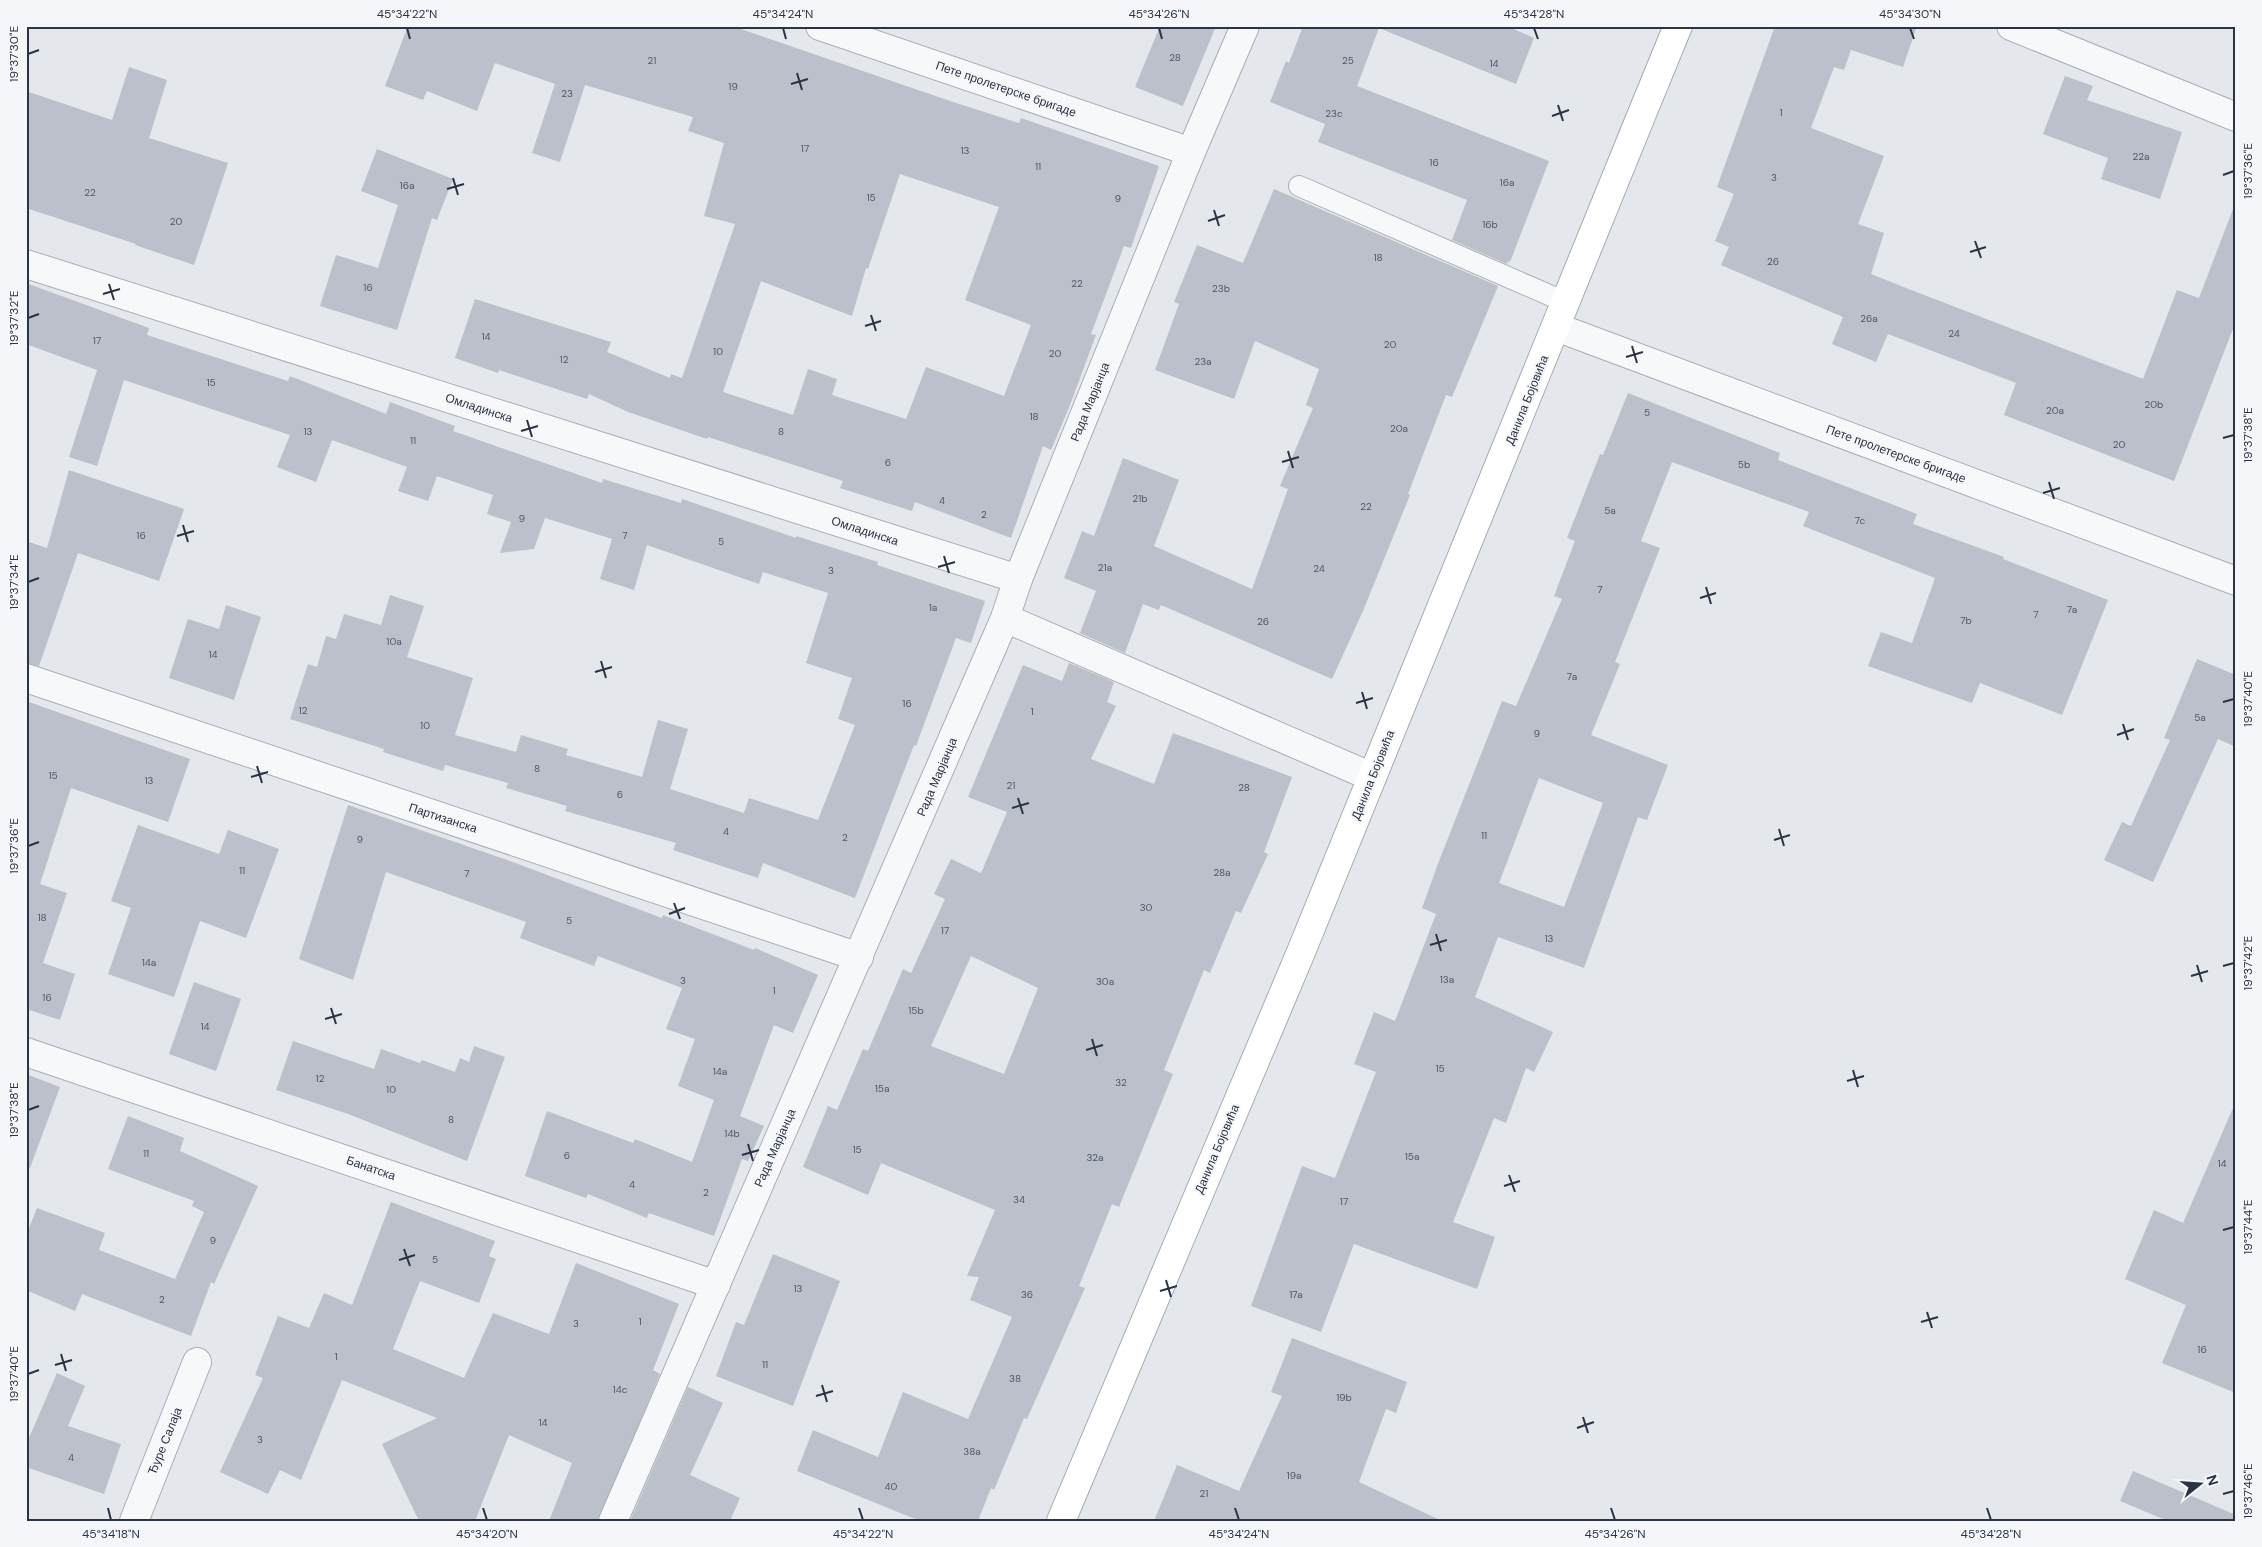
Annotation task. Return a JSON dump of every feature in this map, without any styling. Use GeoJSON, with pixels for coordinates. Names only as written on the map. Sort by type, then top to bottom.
{"type":"FeatureCollection","features":[{"type":"Feature","properties":{"kind":"main road","name":"Данила Бојовића"},"geometry":{"type":"LineString","coordinates":[[1061,1521],[1372,777],[1678,26]]}},
{"type":"Feature","properties":{"kind":"street","name":"Пете пролетерске бригаде"},"geometry":{"type":"LineString","coordinates":[[820,26],[1191,152]]}},
{"type":"Feature","properties":{"kind":"street","name":"Рада Марјанца"},"geometry":{"type":"LineString","coordinates":[[614,1521],[1005,618],[1018,580],[1191,152],[1245,26]]}},
{"type":"Feature","properties":{"kind":"street"},"geometry":{"type":"LineString","coordinates":[[2011,26],[2236,117]]}},
{"type":"Feature","properties":{"kind":"street","name":"Омладинска"},"geometry":{"type":"LineString","coordinates":[[26,264],[1018,580]]}},
{"type":"Feature","properties":{"kind":"street","name":"Пете пролетерске бригаде"},"geometry":{"type":"LineString","coordinates":[[1556,327],[2236,581]]}},
{"type":"Feature","properties":{"kind":"street"},"geometry":{"type":"LineString","coordinates":[[1005,618],[1372,777]]}},
{"type":"Feature","properties":{"kind":"street","name":"Партизанска"},"geometry":{"type":"LineString","coordinates":[[26,678],[859,957]]}},
{"type":"Feature","properties":{"kind":"street","name":"Банатска"},"geometry":{"type":"LineString","coordinates":[[26,1052],[716,1285]]}},
{"type":"Feature","properties":{"kind":"street","name":"Ђуре Салаја"},"geometry":{"type":"LineString","coordinates":[[134,1521],[197,1362]]}},
{"type":"Feature","properties":{"kind":"lane"},"geometry":{"type":"LineString","coordinates":[[1299,186],[1565,302]]}},
{"type":"Feature","properties":{"kind":"building"},"geometry":{"type":"Polygon","coordinates":[[[408,26],[732,26],[950,101],[1019,123],[1021,118],[1159,166],[1131,248],[1124,246],[1091,334],[1096,335],[1070,405],[1051,450],[1043,446],[1011,538],[915,502],[912,511],[840,488],[843,481],[708,437],[707,439],[628,412],[589,394],[587,399],[499,370],[498,373],[455,358],[475,299],[611,342],[607,352],[670,378],[671,374],[682,378],[735,224],[704,216],[724,143],[688,131],[693,117],[585,85],[560,162],[532,153],[555,84],[495,63],[477,111],[427,91],[423,100],[385,86],[408,26]],[[900,174],[868,269],[866,268],[852,316],[761,281],[723,392],[793,415],[808,369],[837,379],[832,395],[906,419],[926,367],[1004,396],[1031,325],[965,300],[999,207],[900,174]]]}},
{"type":"Feature","properties":{"kind":"building"},"geometry":{"type":"Polygon","coordinates":[[[1160,26],[1216,26],[1183,106],[1135,87],[1160,26]]]}},
{"type":"Feature","properties":{"kind":"building"},"geometry":{"type":"Polygon","coordinates":[[[1303,26],[1507,26],[1534,38],[1516,84],[1379,28],[1357,86],[1549,161],[1510,262],[1508,261],[1507,264],[1452,240],[1467,200],[1318,142],[1325,124],[1270,102],[1286,61],[1289,63],[1303,26]]]}},
{"type":"Feature","properties":{"kind":"building"},"geometry":{"type":"Polygon","coordinates":[[[1775,26],[1917,26],[1903,67],[1851,50],[1844,70],[1834,67],[1811,128],[1884,156],[1858,224],[1884,233],[1871,274],[1906,288],[2143,379],[2177,290],[2199,298],[2233,209],[2236,209],[2236,321],[2174,481],[2004,415],[2016,383],[1888,334],[1876,362],[1832,344],[1843,317],[1721,265],[1729,247],[1715,241],[1734,194],[1717,187],[1775,26]]]}},
{"type":"Feature","properties":{"kind":"building"},"geometry":{"type":"Polygon","coordinates":[[[129,67],[167,80],[149,138],[228,163],[194,265],[26,208],[26,91],[112,120],[129,67]]]}},
{"type":"Feature","properties":{"kind":"building"},"geometry":{"type":"Polygon","coordinates":[[[2065,76],[2093,86],[2087,100],[2182,132],[2160,199],[2101,179],[2108,158],[2043,134],[2065,76]]]}},
{"type":"Feature","properties":{"kind":"building"},"geometry":{"type":"Polygon","coordinates":[[[377,149],[453,179],[437,220],[432,218],[397,330],[320,306],[336,255],[378,268],[398,205],[361,191],[377,149]]]}},
{"type":"Feature","properties":{"kind":"building"},"geometry":{"type":"Polygon","coordinates":[[[1274,189],[1498,286],[1452,397],[1446,395],[1408,494],[1410,495],[1363,611],[1332,679],[1161,605],[1159,610],[1143,604],[1125,653],[1080,633],[1096,591],[1064,578],[1082,531],[1094,536],[1123,458],[1179,480],[1154,546],[1252,589],[1288,489],[1280,486],[1313,408],[1306,405],[1319,369],[1255,341],[1234,399],[1155,370],[1179,304],[1174,302],[1197,245],[1243,263],[1274,189]]]}},
{"type":"Feature","properties":{"kind":"building"},"geometry":{"type":"Polygon","coordinates":[[[26,283],[149,328],[147,335],[288,381],[290,376],[386,414],[390,402],[455,426],[453,431],[602,483],[603,479],[681,503],[682,499],[796,538],[796,536],[878,562],[877,565],[985,601],[971,643],[956,638],[916,746],[914,745],[855,898],[763,863],[758,878],[673,850],[676,843],[565,811],[567,806],[506,788],[508,783],[445,765],[443,771],[383,752],[384,749],[290,719],[308,664],[317,667],[326,636],[336,639],[344,614],[381,625],[390,595],[424,606],[407,657],[473,678],[455,735],[516,752],[521,735],[568,749],[566,755],[642,777],[658,720],[688,729],[670,789],[744,813],[749,798],[818,820],[855,725],[838,719],[852,678],[806,663],[828,593],[763,572],[759,584],[647,545],[634,590],[600,579],[612,539],[545,518],[534,549],[500,553],[511,522],[487,514],[493,495],[437,476],[428,501],[398,491],[407,467],[332,440],[316,482],[277,467],[290,435],[124,380],[97,466],[69,457],[97,370],[26,344],[26,283]]]}},
{"type":"Feature","properties":{"kind":"building"},"geometry":{"type":"Polygon","coordinates":[[[1628,393],[1780,453],[1778,460],[1917,514],[1913,524],[2004,557],[2003,559],[2108,600],[2062,715],[1980,683],[1972,703],[1868,666],[1881,632],[1912,643],[1935,578],[1803,526],[1809,512],[1672,462],[1641,541],[1660,548],[1615,662],[1620,664],[1591,735],[1668,765],[1647,820],[1638,817],[1584,968],[1498,937],[1475,997],[1553,1032],[1534,1072],[1526,1068],[1506,1123],[1494,1118],[1453,1222],[1495,1237],[1477,1289],[1354,1244],[1321,1332],[1251,1306],[1302,1166],[1335,1178],[1376,1072],[1354,1064],[1374,1012],[1395,1021],[1436,914],[1422,908],[1439,861],[1502,701],[1516,706],[1562,599],[1554,596],[1575,541],[1567,538],[1600,454],[1603,455],[1628,393]],[[1539,778],[1499,883],[1564,907],[1603,803],[1539,778]]]}},
{"type":"Feature","properties":{"kind":"building"},"geometry":{"type":"Polygon","coordinates":[[[69,470],[184,509],[159,581],[78,553],[39,666],[26,663],[26,541],[47,548],[69,470]]]}},
{"type":"Feature","properties":{"kind":"building"},"geometry":{"type":"Polygon","coordinates":[[[226,605],[261,617],[234,700],[169,678],[188,619],[219,629],[226,605]]]}},
{"type":"Feature","properties":{"kind":"building"},"geometry":{"type":"Polygon","coordinates":[[[2197,659],[2236,675],[2236,747],[2218,739],[2153,882],[2104,860],[2122,822],[2131,826],[2170,740],[2164,738],[2197,659]]]}},
{"type":"Feature","properties":{"kind":"building"},"geometry":{"type":"Polygon","coordinates":[[[1069,663],[1114,682],[1107,702],[1116,706],[1091,759],[1154,784],[1173,733],[1292,777],[1264,852],[1268,854],[1241,913],[1236,911],[1210,973],[1204,970],[1164,1070],[1173,1074],[1119,1207],[1112,1204],[1079,1286],[1085,1288],[1027,1419],[1024,1418],[994,1490],[991,1488],[978,1521],[920,1521],[797,1471],[813,1430],[878,1457],[903,1392],[968,1419],[1012,1317],[970,1300],[979,1277],[967,1276],[995,1210],[881,1163],[868,1195],[803,1167],[828,1106],[837,1110],[863,1049],[868,1051],[903,969],[911,973],[945,899],[934,894],[951,859],[981,873],[1007,812],[968,797],[1023,665],[1062,681],[1069,663]],[[971,956],[931,1046],[1004,1074],[1038,988],[971,956]]]}},
{"type":"Feature","properties":{"kind":"building"},"geometry":{"type":"Polygon","coordinates":[[[26,701],[190,759],[168,822],[71,788],[40,884],[67,893],[43,963],[75,974],[60,1020],[26,1009],[26,701]]]}},
{"type":"Feature","properties":{"kind":"building"},"geometry":{"type":"Polygon","coordinates":[[[348,805],[510,861],[662,918],[663,915],[754,950],[755,948],[818,975],[793,1033],[774,1025],[740,1116],[764,1126],[748,1161],[742,1159],[714,1236],[649,1213],[647,1218],[588,1194],[586,1198],[525,1176],[547,1111],[633,1143],[635,1139],[692,1162],[714,1100],[678,1086],[695,1039],[666,1029],[682,988],[598,956],[594,966],[520,938],[526,922],[386,872],[353,980],[299,959],[348,805]]]}},
{"type":"Feature","properties":{"kind":"building"},"geometry":{"type":"Polygon","coordinates":[[[138,825],[219,854],[228,830],[279,849],[246,938],[200,921],[174,997],[108,974],[131,908],[111,901],[138,825]]]}},
{"type":"Feature","properties":{"kind":"building"},"geometry":{"type":"Polygon","coordinates":[[[194,982],[241,999],[216,1071],[169,1054],[194,982]]]}},
{"type":"Feature","properties":{"kind":"building"},"geometry":{"type":"Polygon","coordinates":[[[293,1041],[374,1069],[381,1049],[420,1063],[422,1060],[455,1072],[460,1058],[469,1062],[474,1046],[505,1057],[467,1161],[348,1114],[276,1090],[293,1041]]]}},
{"type":"Feature","properties":{"kind":"building"},"geometry":{"type":"Polygon","coordinates":[[[26,1074],[60,1087],[30,1168],[26,1168],[26,1074]]]}},
{"type":"Feature","properties":{"kind":"building"},"geometry":{"type":"Polygon","coordinates":[[[2236,1101],[2236,1393],[2162,1363],[2186,1305],[2125,1279],[2154,1210],[2183,1223],[2236,1101]]]}},
{"type":"Feature","properties":{"kind":"building"},"geometry":{"type":"Polygon","coordinates":[[[128,1116],[184,1138],[180,1151],[258,1186],[214,1284],[211,1282],[191,1336],[82,1294],[75,1311],[26,1290],[26,1236],[37,1208],[105,1233],[99,1250],[175,1279],[204,1212],[192,1206],[194,1201],[108,1169],[128,1116]]]}},
{"type":"Feature","properties":{"kind":"building"},"geometry":{"type":"Polygon","coordinates":[[[391,1202],[495,1241],[489,1256],[496,1259],[479,1303],[420,1281],[393,1349],[464,1378],[493,1313],[549,1334],[576,1263],[679,1304],[653,1370],[660,1374],[598,1521],[549,1521],[572,1463],[509,1435],[475,1521],[419,1521],[382,1444],[437,1418],[342,1380],[301,1480],[280,1470],[268,1494],[220,1472],[263,1378],[255,1375],[278,1316],[309,1328],[324,1293],[352,1305],[391,1202]]]}},
{"type":"Feature","properties":{"kind":"building"},"geometry":{"type":"Polygon","coordinates":[[[773,1254],[840,1281],[793,1406],[716,1376],[736,1322],[744,1325],[773,1254]]]}},
{"type":"Feature","properties":{"kind":"building"},"geometry":{"type":"Polygon","coordinates":[[[1292,1338],[1407,1382],[1396,1413],[1386,1409],[1359,1482],[1442,1521],[1154,1521],[1177,1465],[1239,1491],[1282,1396],[1271,1392],[1292,1338]]]}},
{"type":"Feature","properties":{"kind":"building"},"geometry":{"type":"Polygon","coordinates":[[[57,1373],[85,1386],[68,1426],[121,1444],[104,1494],[26,1467],[26,1445],[57,1373]]]}},
{"type":"Feature","properties":{"kind":"building"},"geometry":{"type":"Polygon","coordinates":[[[688,1387],[723,1403],[690,1475],[740,1498],[730,1521],[630,1521],[688,1387]]]}},
{"type":"Feature","properties":{"kind":"building"},"geometry":{"type":"Polygon","coordinates":[[[2133,1471],[2236,1515],[2236,1521],[2168,1521],[2120,1501],[2133,1471]]]}}]}
